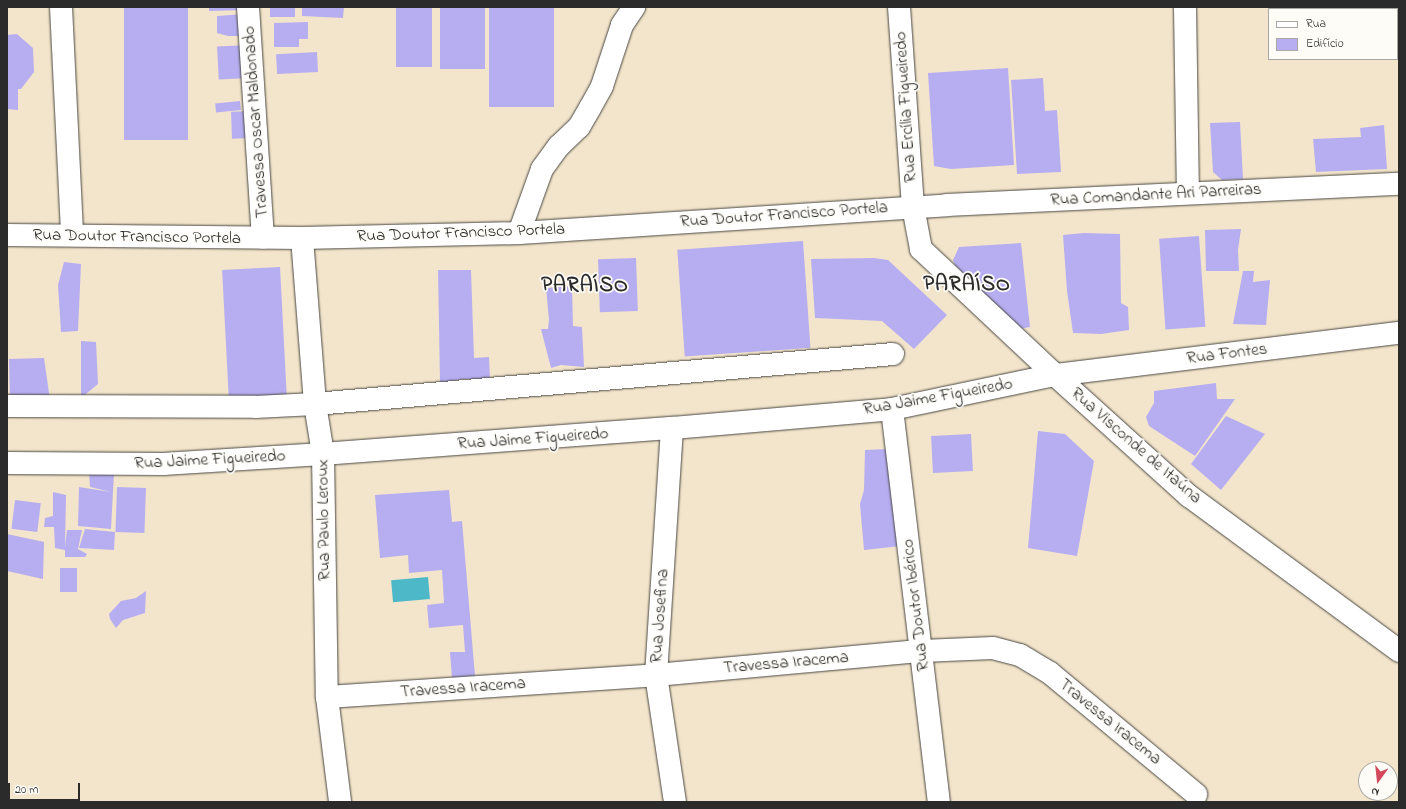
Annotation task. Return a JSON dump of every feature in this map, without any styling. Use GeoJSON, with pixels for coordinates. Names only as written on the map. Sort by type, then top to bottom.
{"type":"FeatureCollection","features":[{"type":"Feature","properties":{"kind":"street"},"geometry":{"type":"LineString","coordinates":[[61,7],[72,235]]}},
{"type":"Feature","properties":{"kind":"street","name":"Travessa Oscar Maldonado"},"geometry":{"type":"LineString","coordinates":[[248,7],[263,238]]}},
{"type":"Feature","properties":{"kind":"street"},"geometry":{"type":"LineString","coordinates":[[519,233],[542,169],[559,146],[579,127],[590,108],[602,86],[622,25],[634,7]]}},
{"type":"Feature","properties":{"kind":"street","name":"Rua Ercília Figueiredo"},"geometry":{"type":"LineString","coordinates":[[899,7],[913,207]]}},
{"type":"Feature","properties":{"kind":"street"},"geometry":{"type":"LineString","coordinates":[[1185,7],[1188,193]]}},
{"type":"Feature","properties":{"kind":"street","name":"Rua Comandante Ari Parreiras"},"geometry":{"type":"LineString","coordinates":[[913,207],[1399,184]]}},
{"type":"Feature","properties":{"kind":"street","name":"Rua Doutor Francisco Portela"},"geometry":{"type":"LineString","coordinates":[[7,236],[72,235],[302,238],[519,233],[913,207]]}},
{"type":"Feature","properties":{"kind":"street","name":"Rua Visconde de Itaúna"},"geometry":{"type":"LineString","coordinates":[[913,207],[921,249],[1055,375],[1189,496],[1399,651]]}},
{"type":"Feature","properties":{"kind":"street","name":"Rua Paulo Leroux"},"geometry":{"type":"LineString","coordinates":[[302,238],[315,404],[323,454],[327,697],[340,802]]}},
{"type":"Feature","properties":{"kind":"street","name":"Rua Fontes"},"geometry":{"type":"LineString","coordinates":[[1055,375],[1399,334]]}},
{"type":"Feature","properties":{"kind":"street"},"geometry":{"type":"LineString","coordinates":[[7,406],[255,406],[315,404],[893,354]]}},
{"type":"Feature","properties":{"kind":"street","name":"Rua Jaime Figueiredo"},"geometry":{"type":"LineString","coordinates":[[7,463],[163,464],[323,454],[672,428],[892,409],[1055,375]]}},
{"type":"Feature","properties":{"kind":"street","name":"Rua Doutor Ibérico"},"geometry":{"type":"LineString","coordinates":[[892,409],[939,802]]}},
{"type":"Feature","properties":{"kind":"street","name":"Rua Josefina"},"geometry":{"type":"LineString","coordinates":[[672,428],[656,675],[675,802]]}},
{"type":"Feature","properties":{"kind":"street","name":"Travessa Iracema"},"geometry":{"type":"LineString","coordinates":[[327,697],[656,675],[922,651],[993,648],[1020,655],[1050,673],[1196,794]]}},
{"type":"Feature","properties":{"kind":"water"},"geometry":{"type":"Polygon","coordinates":[[[428,577],[430,599],[393,602],[391,580],[428,577]]]}},
{"type":"Feature","properties":{"kind":"building"},"geometry":{"type":"Polygon","coordinates":[[[124,7],[188,7],[188,140],[124,140],[124,7]]]}},
{"type":"Feature","properties":{"kind":"building"},"geometry":{"type":"Polygon","coordinates":[[[209,7],[245,7],[245,10],[209,11],[209,7]]]}},
{"type":"Feature","properties":{"kind":"building"},"geometry":{"type":"Polygon","coordinates":[[[270,7],[295,7],[295,17],[270,17],[270,7]]]}},
{"type":"Feature","properties":{"kind":"building"},"geometry":{"type":"Polygon","coordinates":[[[302,7],[344,7],[343,18],[302,16],[302,7]]]}},
{"type":"Feature","properties":{"kind":"building"},"geometry":{"type":"Polygon","coordinates":[[[396,7],[432,7],[432,67],[396,67],[396,7]]]}},
{"type":"Feature","properties":{"kind":"building"},"geometry":{"type":"Polygon","coordinates":[[[440,7],[485,7],[485,69],[440,69],[440,7]]]}},
{"type":"Feature","properties":{"kind":"building"},"geometry":{"type":"Polygon","coordinates":[[[489,7],[554,7],[554,107],[489,107],[489,7]]]}},
{"type":"Feature","properties":{"kind":"building"},"geometry":{"type":"Polygon","coordinates":[[[244,14],[247,36],[228,36],[217,33],[217,16],[244,14]]]}},
{"type":"Feature","properties":{"kind":"building"},"geometry":{"type":"Polygon","coordinates":[[[308,22],[308,39],[299,39],[299,47],[274,47],[274,23],[308,22]]]}},
{"type":"Feature","properties":{"kind":"building"},"geometry":{"type":"Polygon","coordinates":[[[17,34],[33,48],[34,72],[21,89],[18,89],[18,110],[7,109],[7,35],[17,34]]]}},
{"type":"Feature","properties":{"kind":"building"},"geometry":{"type":"Polygon","coordinates":[[[248,45],[250,78],[219,80],[217,47],[248,45]]]}},
{"type":"Feature","properties":{"kind":"building"},"geometry":{"type":"Polygon","coordinates":[[[317,52],[318,72],[277,74],[276,54],[317,52]]]}},
{"type":"Feature","properties":{"kind":"building"},"geometry":{"type":"Polygon","coordinates":[[[1008,68],[1014,165],[951,169],[934,166],[928,73],[1008,68]]]}},
{"type":"Feature","properties":{"kind":"building"},"geometry":{"type":"Polygon","coordinates":[[[1043,78],[1045,111],[1057,110],[1061,172],[1017,174],[1011,80],[1043,78]]]}},
{"type":"Feature","properties":{"kind":"building"},"geometry":{"type":"Polygon","coordinates":[[[240,101],[241,110],[216,113],[215,104],[240,101]]]}},
{"type":"Feature","properties":{"kind":"building"},"geometry":{"type":"Polygon","coordinates":[[[251,111],[252,138],[232,139],[231,112],[251,111]]]}},
{"type":"Feature","properties":{"kind":"building"},"geometry":{"type":"Polygon","coordinates":[[[1240,122],[1243,179],[1222,180],[1213,172],[1210,123],[1240,122]]]}},
{"type":"Feature","properties":{"kind":"building"},"geometry":{"type":"Polygon","coordinates":[[[1384,125],[1387,169],[1316,172],[1313,139],[1361,137],[1360,128],[1384,125]]]}},
{"type":"Feature","properties":{"kind":"building"},"geometry":{"type":"Polygon","coordinates":[[[1241,229],[1238,250],[1239,271],[1206,271],[1205,230],[1241,229]]]}},
{"type":"Feature","properties":{"kind":"building"},"geometry":{"type":"Polygon","coordinates":[[[1084,233],[1120,234],[1121,303],[1128,307],[1129,330],[1101,334],[1073,333],[1067,291],[1063,235],[1084,233]]]}},
{"type":"Feature","properties":{"kind":"building"},"geometry":{"type":"Polygon","coordinates":[[[1199,236],[1205,327],[1165,330],[1159,239],[1199,236]]]}},
{"type":"Feature","properties":{"kind":"building"},"geometry":{"type":"Polygon","coordinates":[[[803,241],[810,348],[685,357],[677,250],[803,241]]]}},
{"type":"Feature","properties":{"kind":"building"},"geometry":{"type":"Polygon","coordinates":[[[1021,243],[1030,327],[1019,329],[955,265],[953,260],[959,247],[1021,243]]]}},
{"type":"Feature","properties":{"kind":"building"},"geometry":{"type":"Polygon","coordinates":[[[636,258],[638,311],[600,312],[598,259],[636,258]]]}},
{"type":"Feature","properties":{"kind":"building"},"geometry":{"type":"Polygon","coordinates":[[[874,258],[888,260],[947,315],[914,349],[882,321],[815,318],[811,259],[874,258]]]}},
{"type":"Feature","properties":{"kind":"building"},"geometry":{"type":"Polygon","coordinates":[[[64,262],[81,264],[78,331],[61,332],[58,285],[64,262]]]}},
{"type":"Feature","properties":{"kind":"building"},"geometry":{"type":"Polygon","coordinates":[[[280,267],[287,395],[229,398],[222,270],[280,267]]]}},
{"type":"Feature","properties":{"kind":"building"},"geometry":{"type":"Polygon","coordinates":[[[438,270],[471,270],[474,358],[489,357],[490,379],[464,379],[440,383],[438,270]]]}},
{"type":"Feature","properties":{"kind":"building"},"geometry":{"type":"Polygon","coordinates":[[[1243,271],[1254,271],[1253,282],[1270,280],[1266,325],[1233,324],[1243,271]]]}},
{"type":"Feature","properties":{"kind":"building"},"geometry":{"type":"Polygon","coordinates":[[[572,286],[573,326],[582,327],[584,367],[561,365],[551,368],[541,329],[548,329],[549,320],[546,288],[572,286]]]}},
{"type":"Feature","properties":{"kind":"building"},"geometry":{"type":"Polygon","coordinates":[[[81,341],[96,342],[98,384],[81,398],[81,341]]]}},
{"type":"Feature","properties":{"kind":"building"},"geometry":{"type":"Polygon","coordinates":[[[44,358],[50,400],[10,400],[9,359],[44,358]]]}},
{"type":"Feature","properties":{"kind":"building"},"geometry":{"type":"Polygon","coordinates":[[[1216,383],[1217,399],[1235,399],[1195,456],[1149,426],[1146,417],[1154,403],[1154,391],[1216,383]]]}},
{"type":"Feature","properties":{"kind":"building"},"geometry":{"type":"Polygon","coordinates":[[[1226,416],[1265,434],[1221,490],[1191,464],[1226,416]]]}},
{"type":"Feature","properties":{"kind":"building"},"geometry":{"type":"Polygon","coordinates":[[[1038,431],[1065,434],[1094,461],[1077,556],[1028,548],[1038,431]]]}},
{"type":"Feature","properties":{"kind":"building"},"geometry":{"type":"Polygon","coordinates":[[[971,434],[973,471],[933,473],[931,436],[971,434]]]}},
{"type":"Feature","properties":{"kind":"building"},"geometry":{"type":"Polygon","coordinates":[[[889,449],[901,546],[864,550],[860,504],[864,490],[865,450],[889,449]]]}},
{"type":"Feature","properties":{"kind":"building"},"geometry":{"type":"Polygon","coordinates":[[[89,472],[114,473],[111,529],[78,526],[79,487],[111,492],[90,487],[89,472]]]}},
{"type":"Feature","properties":{"kind":"building"},"geometry":{"type":"Polygon","coordinates":[[[117,487],[146,488],[144,533],[115,532],[117,487]]]}},
{"type":"Feature","properties":{"kind":"building"},"geometry":{"type":"Polygon","coordinates":[[[449,490],[452,522],[462,521],[475,676],[452,678],[450,652],[465,652],[463,625],[429,628],[427,605],[444,603],[442,570],[409,573],[408,555],[380,558],[375,495],[449,490]]]}},
{"type":"Feature","properties":{"kind":"building"},"geometry":{"type":"Polygon","coordinates":[[[53,492],[66,495],[65,547],[67,530],[82,530],[78,549],[87,554],[85,557],[65,557],[65,550],[55,548],[54,527],[44,527],[45,518],[53,516],[53,492]]]}},
{"type":"Feature","properties":{"kind":"building"},"geometry":{"type":"Polygon","coordinates":[[[15,500],[41,503],[37,532],[11,529],[15,500]]]}},
{"type":"Feature","properties":{"kind":"building"},"geometry":{"type":"Polygon","coordinates":[[[85,529],[115,532],[114,550],[79,548],[85,529]]]}},
{"type":"Feature","properties":{"kind":"building"},"geometry":{"type":"Polygon","coordinates":[[[7,534],[44,542],[43,579],[7,571],[7,534]]]}},
{"type":"Feature","properties":{"kind":"building"},"geometry":{"type":"Polygon","coordinates":[[[60,568],[77,568],[77,592],[60,592],[60,568]]]}},
{"type":"Feature","properties":{"kind":"building"},"geometry":{"type":"Polygon","coordinates":[[[146,591],[145,613],[123,620],[116,628],[110,619],[109,614],[121,601],[136,598],[146,591]]]}},
{"type":"Feature","properties":{"kind":"district","name":"PARAÍSO"},"geometry":{"type":"Point","coordinates":[967,285]}},
{"type":"Feature","properties":{"kind":"district","name":"PARAÍSO"},"geometry":{"type":"Point","coordinates":[585,286]}}]}
